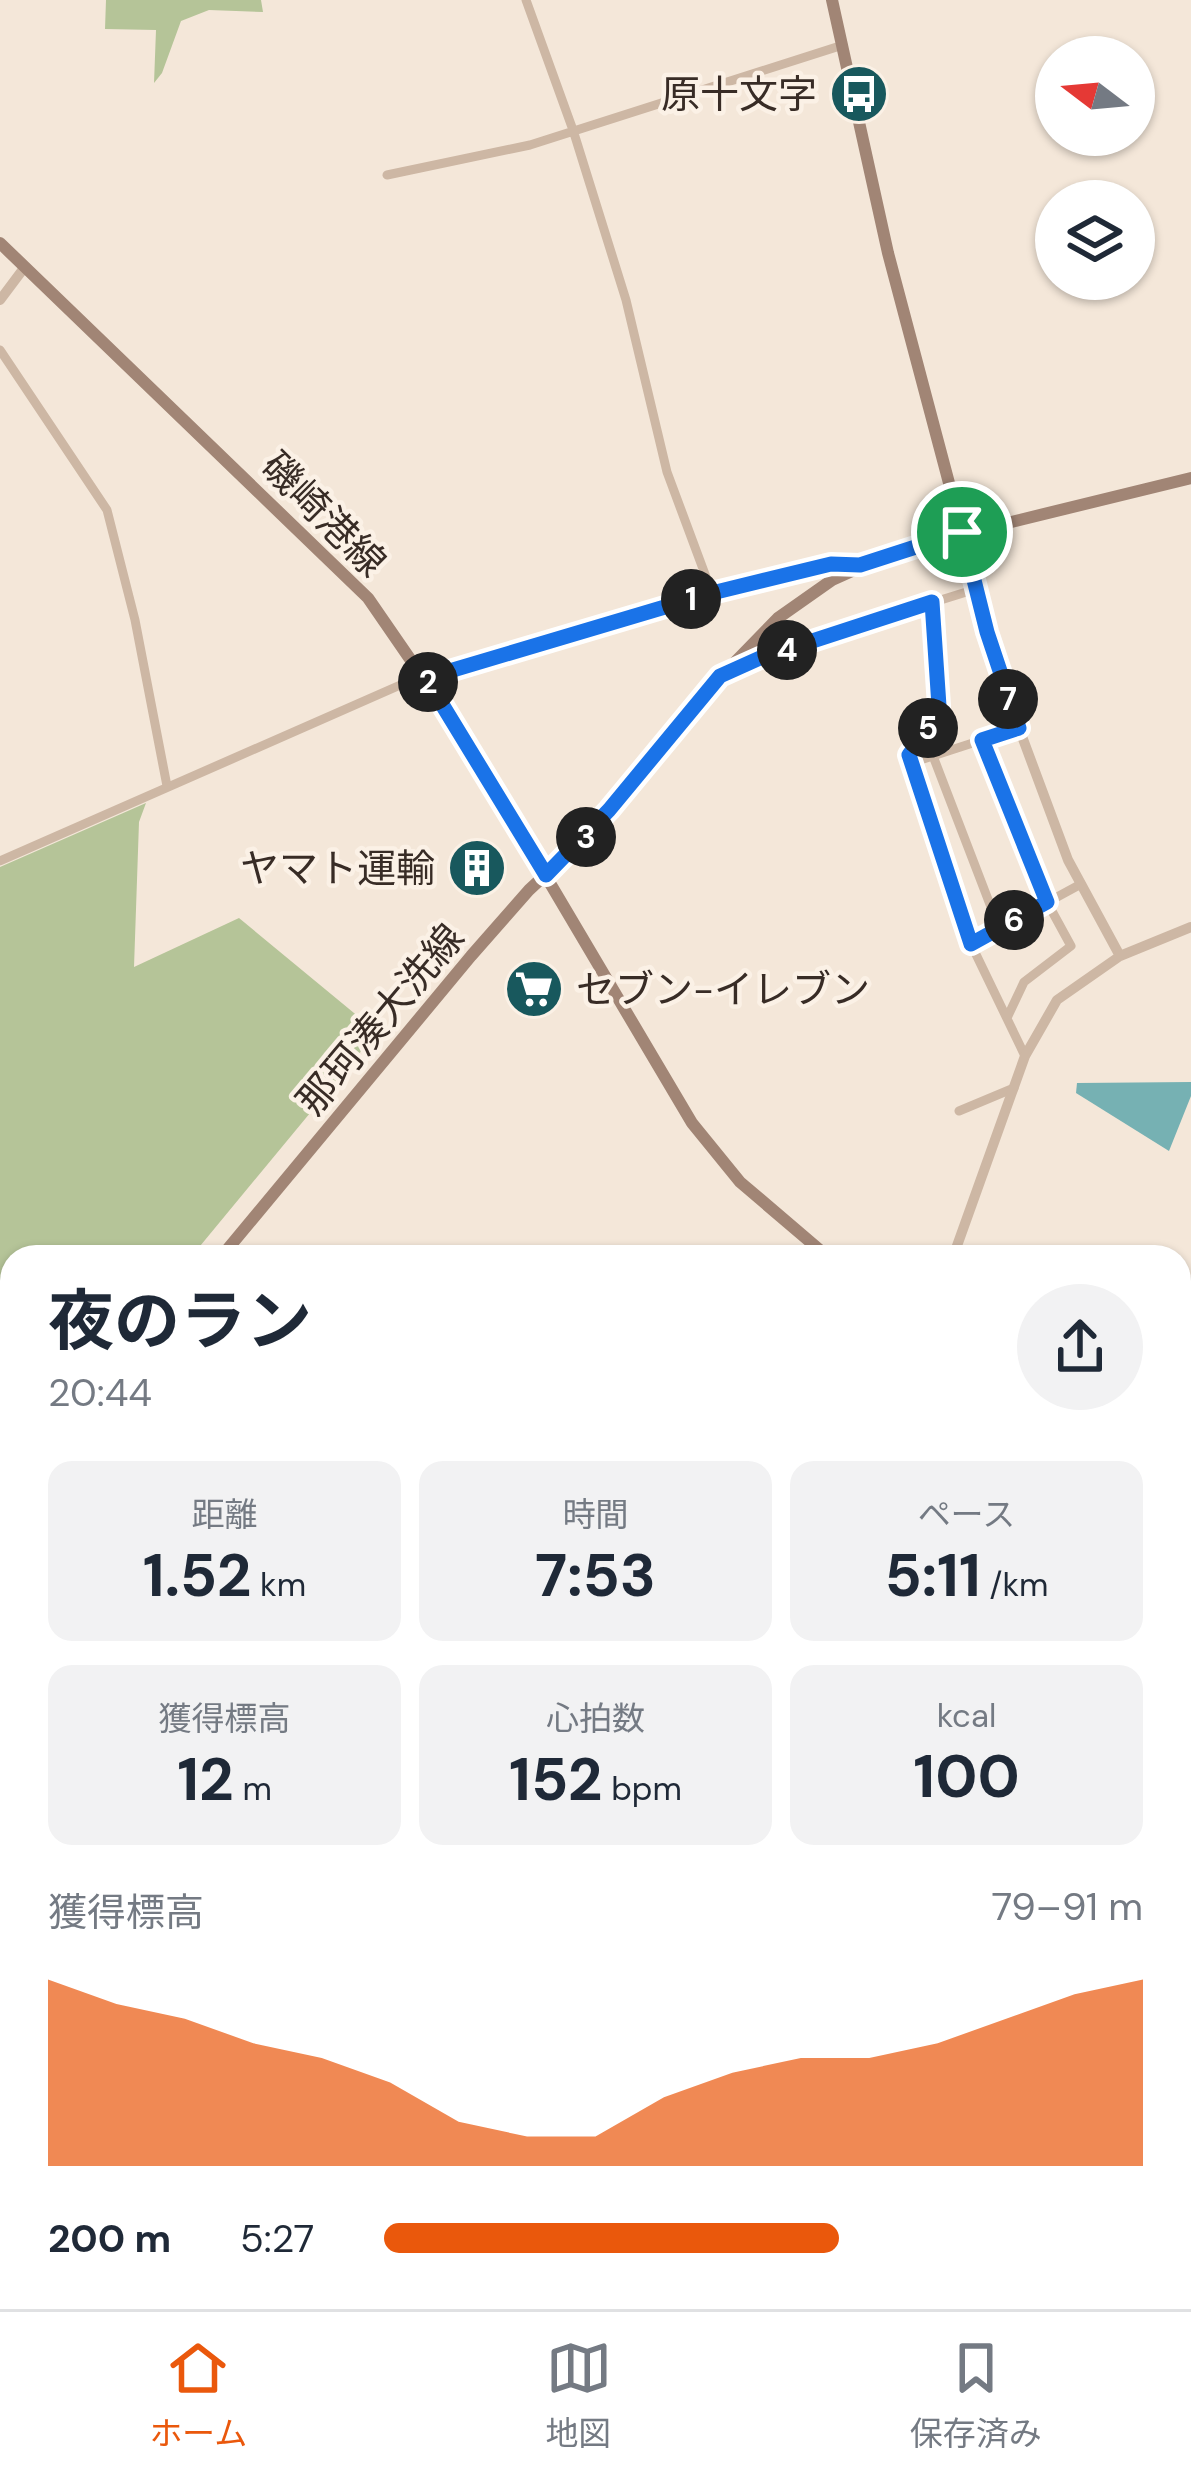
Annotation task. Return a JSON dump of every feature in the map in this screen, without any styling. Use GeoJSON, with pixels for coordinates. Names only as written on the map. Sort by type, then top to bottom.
{"type":"FeatureCollection","features":[{"type":"Feature","properties":{"kind":"main road"},"geometry":{"type":"LineString","coordinates":[[832,0],[888,253],[962,532]]}},
{"type":"Feature","properties":{"kind":"main road","name":"磯崎港線"},"geometry":{"type":"LineString","coordinates":[[0,243],[368,598],[424,676],[692,1123],[740,1182],[802,1245]]}},
{"type":"Feature","properties":{"kind":"main road","name":"那珂湊大洗線"},"geometry":{"type":"LineString","coordinates":[[231,1245],[472,956],[609,810],[720,676],[778,618],[860,565],[962,532],[1191,478]]}},
{"type":"Feature","properties":{"kind":"street"},"geometry":{"type":"LineString","coordinates":[[526,0],[573,130],[626,300],[668,472],[712,593]]}},
{"type":"Feature","properties":{"kind":"street"},"geometry":{"type":"LineString","coordinates":[[387,175],[530,145],[843,45]]}},
{"type":"Feature","properties":{"kind":"street"},"geometry":{"type":"LineString","coordinates":[[0,300],[24,268]]}},
{"type":"Feature","properties":{"kind":"street"},"geometry":{"type":"LineString","coordinates":[[0,350],[107,510],[167,786]]}},
{"type":"Feature","properties":{"kind":"street"},"geometry":{"type":"LineString","coordinates":[[962,532],[1019,728],[1068,860],[1120,956]]}},
{"type":"Feature","properties":{"kind":"street"},"geometry":{"type":"LineString","coordinates":[[0,861],[424,676],[712,593],[831,564],[860,565]]}},
{"type":"Feature","properties":{"kind":"street"},"geometry":{"type":"LineString","coordinates":[[720,676],[760,658],[976,589]]}},
{"type":"Feature","properties":{"kind":"street"},"geometry":{"type":"LineString","coordinates":[[932,602],[939,706],[936,718],[909,755],[971,944],[1025,1056]]}},
{"type":"Feature","properties":{"kind":"street"},"geometry":{"type":"LineString","coordinates":[[911,763],[1019,728]]}},
{"type":"Feature","properties":{"kind":"street"},"geometry":{"type":"LineString","coordinates":[[982,740],[1047,902],[1071,946],[1024,982],[1006,1018]]}},
{"type":"Feature","properties":{"kind":"street"},"geometry":{"type":"LineString","coordinates":[[934,756],[999,928]]}},
{"type":"Feature","properties":{"kind":"street"},"geometry":{"type":"LineString","coordinates":[[971,944],[1081,884]]}},
{"type":"Feature","properties":{"kind":"street"},"geometry":{"type":"LineString","coordinates":[[957,1245],[1025,1056],[1058,1000],[1120,956],[1191,927]]}},
{"type":"Feature","properties":{"kind":"street"},"geometry":{"type":"LineString","coordinates":[[959,1111],[1013,1088]]}},
{"type":"Feature","properties":{"kind":"green space"},"geometry":{"type":"Polygon","coordinates":[[[106,0],[261,0],[263,12],[209,10],[181,21],[154,83],[156,30],[105,29],[106,0]]]}},
{"type":"Feature","properties":{"kind":"green space"},"geometry":{"type":"Polygon","coordinates":[[[146,803],[139,822],[134,967],[239,918],[377,1032],[201,1245],[0,1245],[0,867],[146,803]]]}},
{"type":"Feature","properties":{"kind":"water"},"geometry":{"type":"Polygon","coordinates":[[[1191,1082],[1191,1096],[1169,1151],[1076,1093],[1077,1083],[1191,1082]]]}},
{"type":"Feature","properties":{"kind":"place","name":"原十文字"},"geometry":{"type":"Point","coordinates":[859,94]}},
{"type":"Feature","properties":{"kind":"place","name":"ヤマト運輸"},"geometry":{"type":"Point","coordinates":[477,868]}},
{"type":"Feature","properties":{"kind":"place","name":"セブン-イレブン"},"geometry":{"type":"Point","coordinates":[534,989]}},
{"type":"Feature","properties":{"kind":"route"},"geometry":{"type":"LineString","coordinates":[[962,532],[987,632],[1019,728],[982,740],[1047,902],[971,944],[909,755],[936,718],[939,706],[932,602],[760,658],[720,676],[586,837],[546,875],[426,678],[712,593],[831,564],[860,565],[962,532]]}}]}
